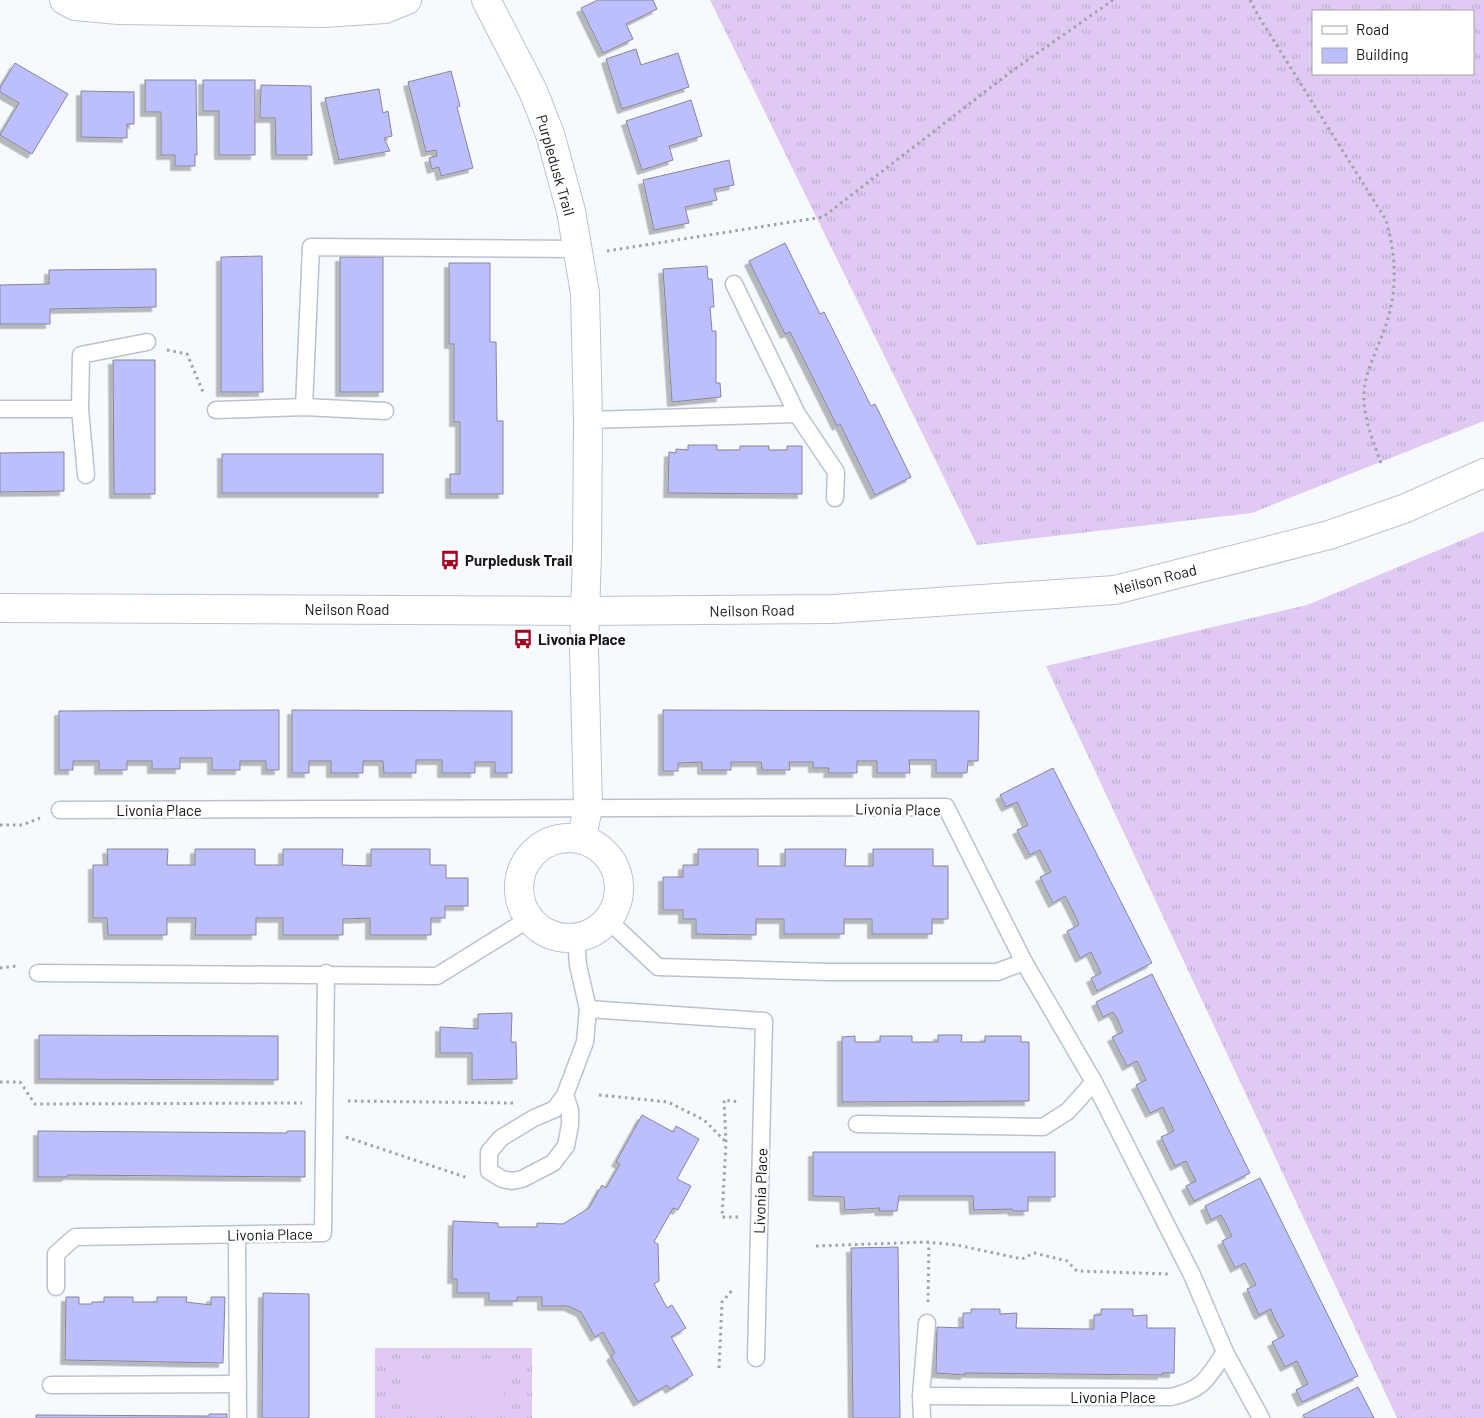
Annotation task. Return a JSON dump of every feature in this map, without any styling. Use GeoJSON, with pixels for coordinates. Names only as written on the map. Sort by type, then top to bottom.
{"type":"FeatureCollection","features":[{"type":"Feature","properties":{"kind":"street"},"geometry":{"type":"LineString","coordinates":[[64,0],[76,6],[119,10],[323,13],[385,9],[407,0]]}},
{"type":"Feature","properties":{"kind":"street","name":"Purpledusk Trail"},"geometry":{"type":"LineString","coordinates":[[486,0],[533,91],[550,134],[563,179],[579,254],[585,293],[588,420],[587,553],[584,611]]}},
{"type":"Feature","properties":{"kind":"street","name":"Neilson Road"},"geometry":{"type":"LineString","coordinates":[[0,608],[584,611],[833,609],[1115,590],[1329,535],[1406,508],[1484,473]]}},
{"type":"Feature","properties":{"kind":"street"},"geometry":{"type":"LineString","coordinates":[[582,838],[588,807],[584,611]]}},
{"type":"Feature","properties":{"kind":"street"},"geometry":{"type":"LineString","coordinates":[[566,837],[582,838],[597,845],[610,857],[618,872],[620,889],[617,906],[608,920],[588,935],[576,938],[558,937],[542,931],[529,919],[522,905],[519,890],[521,874],[527,860],[538,848],[551,840],[566,837]]}},
{"type":"Feature","properties":{"kind":"lane"},"geometry":{"type":"LineString","coordinates":[[304,407],[311,247],[579,254]]}},
{"type":"Feature","properties":{"kind":"lane"},"geometry":{"type":"LineString","coordinates":[[734,284],[797,414],[836,472],[835,498]]}},
{"type":"Feature","properties":{"kind":"lane"},"geometry":{"type":"LineString","coordinates":[[86,475],[80,409],[81,355],[147,342]]}},
{"type":"Feature","properties":{"kind":"lane"},"geometry":{"type":"LineString","coordinates":[[216,410],[304,407],[385,411]]}},
{"type":"Feature","properties":{"kind":"lane"},"geometry":{"type":"LineString","coordinates":[[0,409],[80,409]]}},
{"type":"Feature","properties":{"kind":"lane"},"geometry":{"type":"LineString","coordinates":[[588,420],[797,414]]}},
{"type":"Feature","properties":{"kind":"lane","name":"Livonia Place"},"geometry":{"type":"LineString","coordinates":[[60,810],[946,807],[1024,962],[1094,1082],[1192,1275],[1225,1352],[1261,1418]]}},
{"type":"Feature","properties":{"kind":"lane"},"geometry":{"type":"LineString","coordinates":[[38,973],[326,973],[436,976],[529,919]]}},
{"type":"Feature","properties":{"kind":"lane"},"geometry":{"type":"LineString","coordinates":[[608,920],[658,966],[830,972],[997,972],[1024,962]]}},
{"type":"Feature","properties":{"kind":"lane"},"geometry":{"type":"LineString","coordinates":[[565,1095],[570,1110],[568,1139],[566,1146],[553,1162],[522,1179],[512,1181],[502,1179],[489,1171],[489,1152],[501,1138],[534,1118],[555,1109],[565,1095],[585,1042],[588,1009],[578,965],[576,938]]}},
{"type":"Feature","properties":{"kind":"lane","name":"Livonia Place"},"geometry":{"type":"LineString","coordinates":[[56,1287],[56,1254],[75,1237],[323,1234],[326,973]]}},
{"type":"Feature","properties":{"kind":"lane","name":"Livonia Place"},"geometry":{"type":"LineString","coordinates":[[588,1009],[764,1021],[756,1358]]}},
{"type":"Feature","properties":{"kind":"lane"},"geometry":{"type":"LineString","coordinates":[[857,1124],[1043,1126],[1068,1111],[1094,1082]]}},
{"type":"Feature","properties":{"kind":"lane"},"geometry":{"type":"LineString","coordinates":[[238,1235],[238,1418]]}},
{"type":"Feature","properties":{"kind":"lane"},"geometry":{"type":"LineString","coordinates":[[922,1418],[921,1396],[927,1323]]}},
{"type":"Feature","properties":{"kind":"lane","name":"Livonia Place"},"geometry":{"type":"LineString","coordinates":[[921,1396],[1170,1397],[1191,1392],[1206,1379],[1225,1352]]}},
{"type":"Feature","properties":{"kind":"lane"},"geometry":{"type":"LineString","coordinates":[[51,1385],[238,1384]]}},
{"type":"Feature","properties":{"kind":"path"},"geometry":{"type":"LineString","coordinates":[[579,254],[823,217],[1012,71],[1113,0]]}},
{"type":"Feature","properties":{"kind":"path"},"geometry":{"type":"LineString","coordinates":[[1250,0],[1373,196],[1386,220],[1393,244],[1395,263],[1393,298],[1387,324],[1364,384],[1364,411],[1382,466]]}},
{"type":"Feature","properties":{"kind":"path"},"geometry":{"type":"LineString","coordinates":[[147,342],[168,351],[186,354],[200,388],[216,410]]}},
{"type":"Feature","properties":{"kind":"path"},"geometry":{"type":"LineString","coordinates":[[0,825],[22,825],[60,810]]}},
{"type":"Feature","properties":{"kind":"path"},"geometry":{"type":"LineString","coordinates":[[0,1082],[20,1082],[35,1104],[278,1105],[324,1101],[517,1103]]}},
{"type":"Feature","properties":{"kind":"path"},"geometry":{"type":"LineString","coordinates":[[599,1095],[668,1102],[704,1120],[726,1142]]}},
{"type":"Feature","properties":{"kind":"path"},"geometry":{"type":"LineString","coordinates":[[760,1217],[722,1217],[726,1142],[724,1100],[762,1105]]}},
{"type":"Feature","properties":{"kind":"path"},"geometry":{"type":"LineString","coordinates":[[324,1128],[476,1180]]}},
{"type":"Feature","properties":{"kind":"path"},"geometry":{"type":"LineString","coordinates":[[927,1323],[929,1242]]}},
{"type":"Feature","properties":{"kind":"path"},"geometry":{"type":"LineString","coordinates":[[816,1246],[929,1242],[1022,1259],[1034,1253],[1067,1261],[1077,1271],[1192,1275]]}},
{"type":"Feature","properties":{"kind":"path"},"geometry":{"type":"LineString","coordinates":[[720,1368],[722,1302],[758,1258]]}},
{"type":"Feature","properties":{"kind":"green space"},"geometry":{"type":"Polygon","coordinates":[[[710,0],[1484,0],[1484,421],[1252,513],[977,545],[710,0]]]}},
{"type":"Feature","properties":{"kind":"green space"},"geometry":{"type":"Polygon","coordinates":[[[1484,531],[1484,1418],[1397,1418],[1046,666],[1307,605],[1484,531]]]}},
{"type":"Feature","properties":{"kind":"green space"},"geometry":{"type":"Polygon","coordinates":[[[375,1348],[532,1348],[532,1418],[375,1418],[375,1348]]]}},
{"type":"Feature","properties":{"kind":"green space"},"geometry":{"type":"Polygon","coordinates":[[[403,1363],[505,1364],[504,1412],[403,1411],[403,1363]]]}},
{"type":"Feature","properties":{"kind":"building"},"geometry":{"type":"Polygon","coordinates":[[[598,0],[653,0],[657,9],[626,24],[633,39],[603,53],[581,8],[598,0]]]}},
{"type":"Feature","properties":{"kind":"building"},"geometry":{"type":"Polygon","coordinates":[[[636,49],[641,65],[678,53],[689,87],[622,109],[606,59],[636,49]]]}},
{"type":"Feature","properties":{"kind":"building"},"geometry":{"type":"Polygon","coordinates":[[[15,63],[68,94],[32,154],[0,135],[19,103],[0,92],[0,88],[15,63]]]}},
{"type":"Feature","properties":{"kind":"building"},"geometry":{"type":"Polygon","coordinates":[[[451,71],[460,106],[457,107],[473,168],[441,176],[439,167],[432,169],[429,158],[437,156],[436,150],[426,152],[408,82],[451,71]]]}},
{"type":"Feature","properties":{"kind":"building"},"geometry":{"type":"Polygon","coordinates":[[[145,80],[196,80],[197,155],[195,154],[195,166],[175,166],[175,155],[161,155],[161,112],[145,112],[145,80]]]}},
{"type":"Feature","properties":{"kind":"building"},"geometry":{"type":"Polygon","coordinates":[[[203,80],[255,80],[255,155],[219,155],[219,111],[203,111],[203,80]]]}},
{"type":"Feature","properties":{"kind":"building"},"geometry":{"type":"Polygon","coordinates":[[[261,85],[311,86],[312,155],[276,155],[275,118],[260,118],[261,85]]]}},
{"type":"Feature","properties":{"kind":"building"},"geometry":{"type":"Polygon","coordinates":[[[379,89],[383,113],[388,111],[392,136],[384,138],[390,151],[339,160],[325,98],[379,89]]]}},
{"type":"Feature","properties":{"kind":"building"},"geometry":{"type":"Polygon","coordinates":[[[81,91],[134,92],[134,124],[127,124],[127,138],[81,137],[81,91]]]}},
{"type":"Feature","properties":{"kind":"building"},"geometry":{"type":"Polygon","coordinates":[[[691,100],[702,136],[669,146],[673,160],[642,170],[626,121],[691,100]]]}},
{"type":"Feature","properties":{"kind":"building"},"geometry":{"type":"Polygon","coordinates":[[[729,160],[734,185],[714,189],[717,200],[685,207],[689,223],[654,230],[643,180],[729,160]]]}},
{"type":"Feature","properties":{"kind":"building"},"geometry":{"type":"Polygon","coordinates":[[[785,243],[820,314],[824,312],[871,406],[875,404],[911,477],[875,495],[840,424],[837,426],[790,332],[785,334],[749,261],[785,243]]]}},
{"type":"Feature","properties":{"kind":"building"},"geometry":{"type":"Polygon","coordinates":[[[262,256],[263,392],[221,392],[221,257],[262,256]]]}},
{"type":"Feature","properties":{"kind":"building"},"geometry":{"type":"Polygon","coordinates":[[[340,257],[383,257],[383,392],[340,392],[340,257]]]}},
{"type":"Feature","properties":{"kind":"building"},"geometry":{"type":"Polygon","coordinates":[[[449,263],[490,263],[490,342],[496,342],[497,421],[503,421],[503,494],[450,494],[450,474],[460,474],[460,422],[454,422],[454,344],[449,344],[449,263]]]}},
{"type":"Feature","properties":{"kind":"building"},"geometry":{"type":"Polygon","coordinates":[[[707,266],[708,279],[712,279],[714,307],[710,307],[712,331],[716,331],[716,383],[720,383],[721,397],[672,402],[663,269],[707,266]]]}},
{"type":"Feature","properties":{"kind":"building"},"geometry":{"type":"Polygon","coordinates":[[[156,269],[156,307],[50,309],[50,324],[0,324],[0,285],[49,284],[49,270],[156,269]]]}},
{"type":"Feature","properties":{"kind":"building"},"geometry":{"type":"Polygon","coordinates":[[[113,360],[155,360],[155,494],[114,494],[113,360]]]}},
{"type":"Feature","properties":{"kind":"building"},"geometry":{"type":"Polygon","coordinates":[[[688,445],[717,445],[717,450],[740,450],[740,446],[769,446],[769,450],[787,450],[787,446],[802,446],[802,494],[668,493],[669,452],[676,453],[676,449],[688,450],[688,445]]]}},
{"type":"Feature","properties":{"kind":"building"},"geometry":{"type":"Polygon","coordinates":[[[64,452],[64,491],[0,492],[0,453],[64,452]]]}},
{"type":"Feature","properties":{"kind":"building"},"geometry":{"type":"Polygon","coordinates":[[[222,454],[383,454],[383,493],[222,493],[222,454]]]}},
{"type":"Feature","properties":{"kind":"building"},"geometry":{"type":"Polygon","coordinates":[[[279,710],[279,770],[266,770],[266,761],[240,761],[240,770],[212,770],[212,758],[180,758],[180,769],[152,769],[152,761],[127,761],[127,770],[99,770],[99,761],[73,761],[73,770],[59,770],[59,711],[279,710]]]}},
{"type":"Feature","properties":{"kind":"building"},"geometry":{"type":"Polygon","coordinates":[[[292,710],[512,711],[512,773],[495,773],[495,762],[475,762],[475,773],[442,773],[442,760],[416,760],[416,773],[384,773],[383,761],[363,761],[363,773],[331,773],[331,761],[309,761],[309,773],[292,773],[292,710]]]}},
{"type":"Feature","properties":{"kind":"building"},"geometry":{"type":"Polygon","coordinates":[[[663,710],[979,711],[978,761],[968,761],[967,773],[936,773],[936,760],[909,760],[910,773],[877,773],[877,761],[857,761],[857,773],[828,773],[829,768],[813,768],[813,762],[789,762],[790,770],[762,770],[761,762],[731,762],[731,770],[702,770],[702,762],[678,763],[678,771],[663,771],[663,710]]]}},
{"type":"Feature","properties":{"kind":"building"},"geometry":{"type":"Polygon","coordinates":[[[1053,768],[1152,963],[1097,991],[1091,978],[1101,973],[1091,952],[1080,958],[1067,931],[1079,925],[1076,917],[1065,896],[1053,903],[1040,877],[1051,872],[1040,850],[1030,855],[1017,830],[1028,825],[1017,802],[1006,807],[1000,795],[1053,768]]]}},
{"type":"Feature","properties":{"kind":"building"},"geometry":{"type":"Polygon","coordinates":[[[107,849],[168,849],[167,865],[195,865],[195,849],[255,849],[255,865],[283,865],[283,849],[343,849],[342,865],[371,866],[371,849],[430,849],[430,865],[446,865],[446,878],[468,878],[468,906],[445,906],[445,918],[431,918],[431,935],[370,935],[370,918],[343,919],[343,935],[283,935],[283,918],[256,918],[256,935],[195,935],[196,918],[167,918],[167,935],[108,935],[107,918],[93,918],[93,865],[108,865],[107,849]]]}},
{"type":"Feature","properties":{"kind":"building"},"geometry":{"type":"Polygon","coordinates":[[[698,849],[758,849],[758,866],[785,866],[785,849],[846,849],[845,866],[873,866],[873,849],[933,849],[933,866],[948,866],[948,919],[932,919],[932,934],[872,934],[872,919],[844,919],[844,934],[784,934],[784,919],[756,919],[756,935],[696,934],[696,919],[683,919],[683,910],[663,910],[663,877],[683,877],[683,865],[698,865],[698,849]]]}},
{"type":"Feature","properties":{"kind":"building"},"geometry":{"type":"Polygon","coordinates":[[[1152,974],[1250,1173],[1194,1201],[1186,1186],[1196,1181],[1186,1161],[1175,1166],[1161,1137],[1174,1131],[1163,1107],[1150,1113],[1136,1085],[1146,1080],[1137,1061],[1127,1066],[1112,1037],[1123,1032],[1117,1018],[1113,1012],[1103,1017],[1096,1002],[1152,974]]]}},
{"type":"Feature","properties":{"kind":"building"},"geometry":{"type":"Polygon","coordinates":[[[512,1013],[511,1042],[516,1042],[517,1079],[472,1080],[472,1053],[440,1053],[440,1027],[478,1029],[478,1014],[512,1013]]]}},
{"type":"Feature","properties":{"kind":"building"},"geometry":{"type":"Polygon","coordinates":[[[39,1035],[278,1036],[278,1080],[39,1079],[39,1035]]]}},
{"type":"Feature","properties":{"kind":"building"},"geometry":{"type":"Polygon","coordinates":[[[938,1035],[962,1035],[961,1042],[985,1042],[985,1036],[1021,1036],[1021,1042],[1029,1042],[1029,1101],[842,1102],[842,1037],[855,1036],[855,1042],[880,1042],[880,1036],[912,1036],[912,1042],[938,1042],[938,1035]]]}},
{"type":"Feature","properties":{"kind":"building"},"geometry":{"type":"Polygon","coordinates":[[[642,1115],[673,1132],[676,1126],[699,1139],[677,1179],[691,1186],[678,1210],[673,1208],[654,1242],[658,1244],[659,1281],[654,1284],[667,1308],[672,1305],[686,1328],[671,1337],[693,1375],[670,1389],[667,1385],[638,1402],[611,1356],[615,1353],[603,1332],[595,1337],[581,1312],[568,1306],[542,1306],[542,1297],[517,1297],[517,1301],[489,1301],[489,1293],[457,1293],[457,1279],[452,1279],[453,1221],[498,1223],[498,1227],[537,1227],[537,1223],[563,1224],[589,1208],[602,1185],[606,1188],[620,1164],[616,1162],[642,1115]]]}},
{"type":"Feature","properties":{"kind":"building"},"geometry":{"type":"Polygon","coordinates":[[[38,1131],[287,1133],[287,1131],[305,1131],[305,1177],[68,1175],[66,1177],[38,1177],[38,1131]]]}},
{"type":"Feature","properties":{"kind":"building"},"geometry":{"type":"Polygon","coordinates":[[[813,1152],[1055,1152],[1055,1197],[1028,1197],[1028,1211],[1013,1211],[1012,1209],[974,1210],[973,1196],[899,1196],[897,1211],[879,1211],[880,1208],[845,1210],[844,1197],[813,1196],[813,1152]]]}},
{"type":"Feature","properties":{"kind":"building"},"geometry":{"type":"Polygon","coordinates":[[[1260,1178],[1358,1376],[1302,1402],[1296,1390],[1308,1384],[1297,1361],[1285,1367],[1272,1342],[1284,1336],[1271,1309],[1259,1315],[1247,1289],[1256,1285],[1245,1263],[1235,1268],[1222,1241],[1232,1236],[1221,1215],[1211,1220],[1205,1206],[1260,1178]]]}},
{"type":"Feature","properties":{"kind":"building"},"geometry":{"type":"Polygon","coordinates":[[[898,1247],[900,1418],[853,1418],[851,1248],[898,1247]]]}},
{"type":"Feature","properties":{"kind":"building"},"geometry":{"type":"Polygon","coordinates":[[[263,1293],[309,1294],[309,1418],[262,1418],[263,1293]]]}},
{"type":"Feature","properties":{"kind":"building"},"geometry":{"type":"Polygon","coordinates":[[[66,1297],[79,1297],[79,1304],[92,1304],[92,1302],[104,1302],[104,1297],[133,1297],[133,1302],[157,1302],[157,1297],[187,1297],[186,1302],[211,1305],[211,1297],[225,1297],[223,1363],[65,1360],[66,1297]]]}},
{"type":"Feature","properties":{"kind":"building"},"geometry":{"type":"Polygon","coordinates":[[[971,1309],[1000,1309],[1000,1314],[1017,1313],[1016,1328],[1094,1329],[1094,1315],[1101,1315],[1101,1309],[1133,1309],[1133,1316],[1147,1315],[1147,1328],[1175,1328],[1174,1373],[1162,1373],[1162,1375],[965,1373],[965,1375],[936,1373],[937,1327],[963,1328],[963,1313],[971,1313],[971,1309]]]}},
{"type":"Feature","properties":{"kind":"building"},"geometry":{"type":"Polygon","coordinates":[[[1358,1387],[1374,1418],[1305,1418],[1303,1415],[1358,1387]]]}},
{"type":"Feature","properties":{"kind":"building"},"geometry":{"type":"Polygon","coordinates":[[[209,1414],[227,1414],[227,1418],[36,1418],[36,1415],[209,1416],[209,1414]]]}},
{"type":"Feature","properties":{"kind":"place","name":"Purpledusk Trail"},"geometry":{"type":"Point","coordinates":[450,560]}},
{"type":"Feature","properties":{"kind":"place","name":"Livonia Place"},"geometry":{"type":"Point","coordinates":[523,639]}}]}
